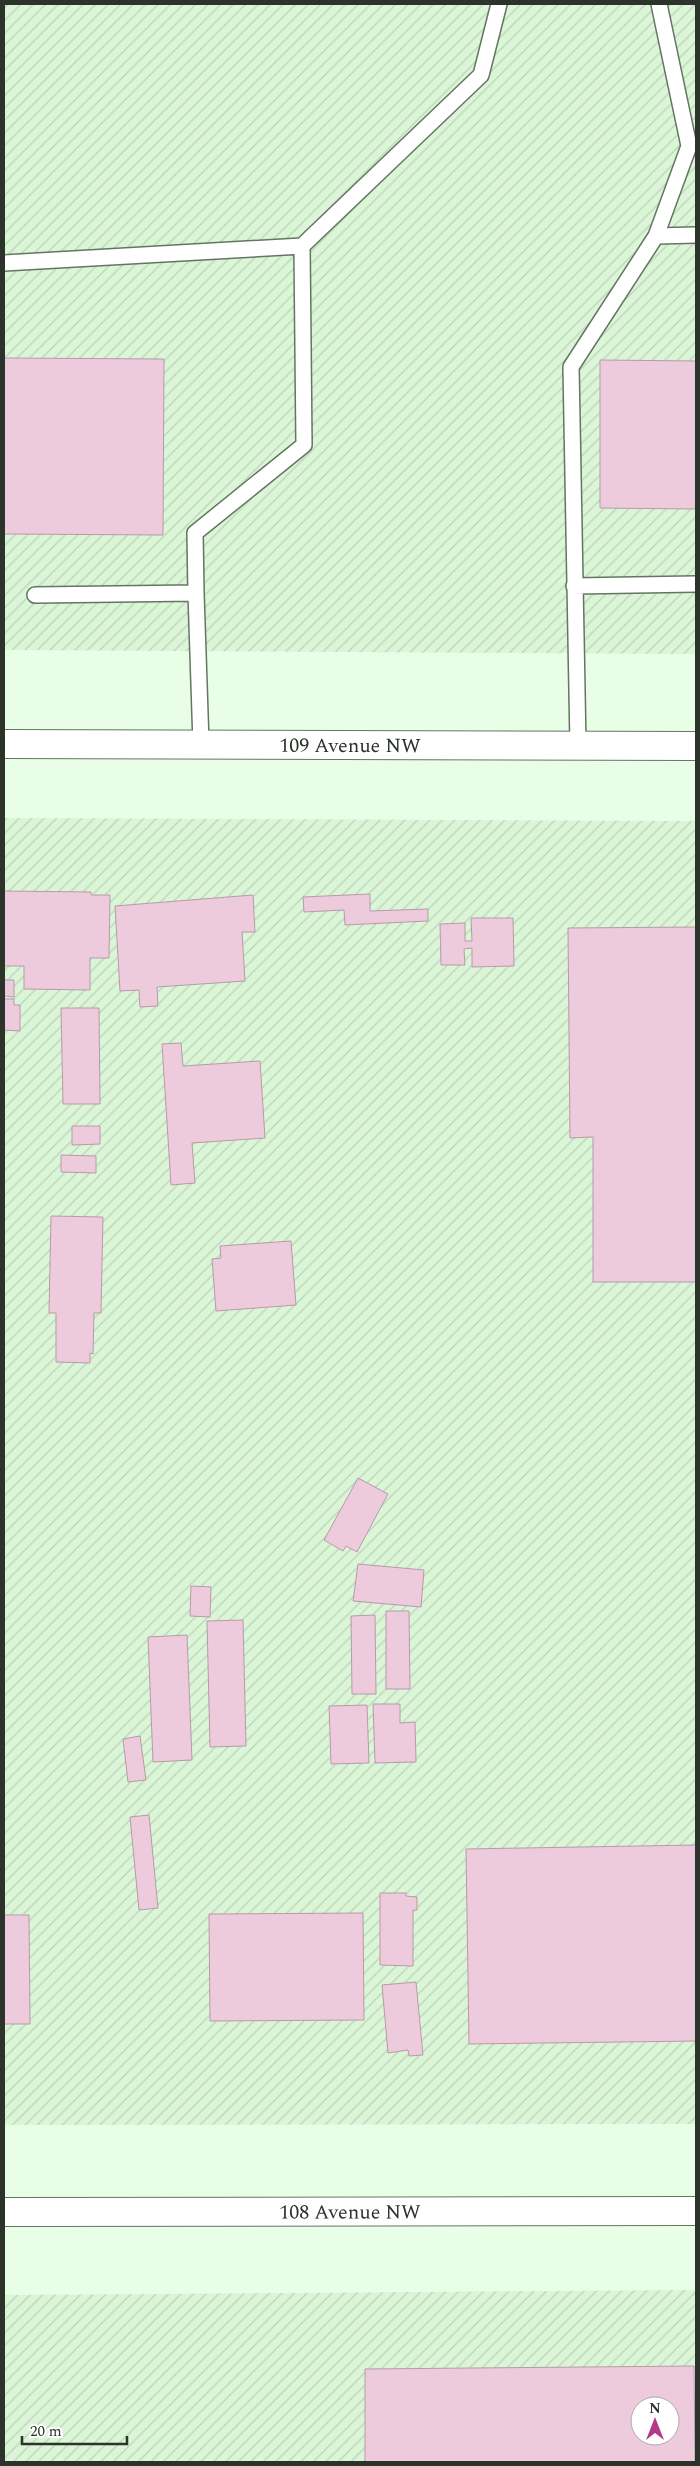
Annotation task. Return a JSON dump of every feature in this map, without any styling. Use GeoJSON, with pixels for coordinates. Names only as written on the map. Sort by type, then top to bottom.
{"type":"FeatureCollection","features":[{"type":"Feature","properties":{"kind":"street","name":"109 Avenue NW"},"geometry":{"type":"LineString","coordinates":[[4,744],[696,746]]}},
{"type":"Feature","properties":{"kind":"street","name":"108 Avenue NW"},"geometry":{"type":"LineString","coordinates":[[4,2212],[696,2211]]}},
{"type":"Feature","properties":{"kind":"lane"},"geometry":{"type":"LineString","coordinates":[[4,263],[302,246],[481,76],[500,4]]}},
{"type":"Feature","properties":{"kind":"lane"},"geometry":{"type":"LineString","coordinates":[[578,746],[571,367],[656,236],[688,146],[659,4]]}},
{"type":"Feature","properties":{"kind":"lane"},"geometry":{"type":"LineString","coordinates":[[656,236],[696,234]]}},
{"type":"Feature","properties":{"kind":"lane"},"geometry":{"type":"LineString","coordinates":[[201,744],[195,533],[304,445],[302,246]]}},
{"type":"Feature","properties":{"kind":"lane"},"geometry":{"type":"LineString","coordinates":[[574,586],[696,584]]}},
{"type":"Feature","properties":{"kind":"lane"},"geometry":{"type":"LineString","coordinates":[[35,595],[196,593]]}},
{"type":"Feature","properties":{"kind":"shaded area"},"geometry":{"type":"Polygon","coordinates":[[[4,4],[696,4],[696,654],[4,650],[4,4]]]}},
{"type":"Feature","properties":{"kind":"shaded area"},"geometry":{"type":"Polygon","coordinates":[[[4,818],[696,821],[696,2124],[4,2125],[4,818]]]}},
{"type":"Feature","properties":{"kind":"shaded area"},"geometry":{"type":"Polygon","coordinates":[[[696,2290],[696,2462],[4,2462],[4,2295],[696,2290]]]}},
{"type":"Feature","properties":{"kind":"building"},"geometry":{"type":"Polygon","coordinates":[[[4,358],[164,359],[163,535],[4,534],[4,358]]]}},
{"type":"Feature","properties":{"kind":"building"},"geometry":{"type":"Polygon","coordinates":[[[600,360],[696,361],[696,509],[600,508],[600,360]]]}},
{"type":"Feature","properties":{"kind":"building"},"geometry":{"type":"Polygon","coordinates":[[[4,891],[91,892],[91,895],[110,895],[109,958],[90,958],[90,990],[24,989],[24,966],[4,966],[4,891]]]}},
{"type":"Feature","properties":{"kind":"building"},"geometry":{"type":"Polygon","coordinates":[[[370,894],[370,911],[428,909],[428,921],[345,925],[344,910],[304,912],[303,897],[370,894]]]}},
{"type":"Feature","properties":{"kind":"building"},"geometry":{"type":"Polygon","coordinates":[[[253,895],[255,932],[242,932],[245,981],[157,987],[158,1006],[140,1007],[139,990],[120,991],[115,906],[253,895]]]}},
{"type":"Feature","properties":{"kind":"building"},"geometry":{"type":"Polygon","coordinates":[[[471,918],[513,918],[514,966],[472,967],[472,948],[464,949],[465,965],[441,965],[440,924],[465,923],[465,941],[472,941],[471,918]]]}},
{"type":"Feature","properties":{"kind":"building"},"geometry":{"type":"Polygon","coordinates":[[[696,927],[696,1282],[593,1282],[593,1137],[570,1138],[568,928],[696,927]]]}},
{"type":"Feature","properties":{"kind":"building"},"geometry":{"type":"Polygon","coordinates":[[[4,980],[14,980],[14,997],[4,996],[4,980]]]}},
{"type":"Feature","properties":{"kind":"building"},"geometry":{"type":"Polygon","coordinates":[[[4,999],[14,999],[14,1005],[20,1005],[20,1031],[4,1030],[4,999]]]}},
{"type":"Feature","properties":{"kind":"building"},"geometry":{"type":"Polygon","coordinates":[[[61,1008],[99,1008],[100,1104],[63,1104],[61,1008]]]}},
{"type":"Feature","properties":{"kind":"building"},"geometry":{"type":"Polygon","coordinates":[[[181,1043],[183,1066],[260,1061],[265,1138],[192,1143],[195,1183],[171,1185],[162,1044],[181,1043]]]}},
{"type":"Feature","properties":{"kind":"building"},"geometry":{"type":"Polygon","coordinates":[[[72,1126],[100,1126],[100,1144],[72,1145],[72,1126]]]}},
{"type":"Feature","properties":{"kind":"building"},"geometry":{"type":"Polygon","coordinates":[[[61,1155],[96,1156],[96,1173],[61,1172],[61,1155]]]}},
{"type":"Feature","properties":{"kind":"building"},"geometry":{"type":"Polygon","coordinates":[[[51,1216],[103,1217],[101,1313],[94,1313],[93,1354],[90,1353],[90,1363],[56,1362],[56,1313],[49,1313],[51,1216]]]}},
{"type":"Feature","properties":{"kind":"building"},"geometry":{"type":"Polygon","coordinates":[[[291,1241],[296,1305],[216,1311],[212,1259],[221,1258],[220,1246],[291,1241]]]}},
{"type":"Feature","properties":{"kind":"building"},"geometry":{"type":"Polygon","coordinates":[[[358,1478],[388,1494],[357,1552],[346,1546],[343,1551],[324,1540],[358,1478]]]}},
{"type":"Feature","properties":{"kind":"building"},"geometry":{"type":"Polygon","coordinates":[[[358,1564],[424,1570],[421,1607],[353,1601],[358,1564]]]}},
{"type":"Feature","properties":{"kind":"building"},"geometry":{"type":"Polygon","coordinates":[[[191,1586],[211,1587],[210,1617],[190,1616],[191,1586]]]}},
{"type":"Feature","properties":{"kind":"building"},"geometry":{"type":"Polygon","coordinates":[[[386,1611],[409,1611],[410,1689],[386,1689],[386,1611]]]}},
{"type":"Feature","properties":{"kind":"building"},"geometry":{"type":"Polygon","coordinates":[[[375,1615],[376,1694],[352,1694],[351,1616],[375,1615]]]}},
{"type":"Feature","properties":{"kind":"building"},"geometry":{"type":"Polygon","coordinates":[[[243,1620],[246,1746],[210,1747],[207,1621],[243,1620]]]}},
{"type":"Feature","properties":{"kind":"building"},"geometry":{"type":"Polygon","coordinates":[[[187,1635],[192,1760],[153,1762],[148,1637],[187,1635]]]}},
{"type":"Feature","properties":{"kind":"building"},"geometry":{"type":"Polygon","coordinates":[[[373,1704],[400,1704],[400,1723],[415,1722],[416,1762],[375,1763],[373,1704]]]}},
{"type":"Feature","properties":{"kind":"building"},"geometry":{"type":"Polygon","coordinates":[[[367,1705],[369,1763],[331,1764],[329,1706],[367,1705]]]}},
{"type":"Feature","properties":{"kind":"building"},"geometry":{"type":"Polygon","coordinates":[[[140,1736],[146,1780],[128,1782],[123,1739],[140,1736]]]}},
{"type":"Feature","properties":{"kind":"building"},"geometry":{"type":"Polygon","coordinates":[[[149,1815],[158,1908],[139,1910],[130,1817],[149,1815]]]}},
{"type":"Feature","properties":{"kind":"building"},"geometry":{"type":"Polygon","coordinates":[[[696,1845],[696,2041],[469,2044],[466,1849],[696,1845]]]}},
{"type":"Feature","properties":{"kind":"building"},"geometry":{"type":"Polygon","coordinates":[[[380,1893],[406,1893],[406,1896],[417,1897],[417,1910],[413,1910],[413,1966],[380,1965],[380,1893]]]}},
{"type":"Feature","properties":{"kind":"building"},"geometry":{"type":"Polygon","coordinates":[[[363,1913],[364,2020],[210,2021],[209,1914],[363,1913]]]}},
{"type":"Feature","properties":{"kind":"building"},"geometry":{"type":"Polygon","coordinates":[[[4,1915],[29,1915],[30,2024],[4,2024],[4,1915]]]}},
{"type":"Feature","properties":{"kind":"building"},"geometry":{"type":"Polygon","coordinates":[[[416,1982],[423,2055],[409,2056],[408,2050],[388,2053],[382,1985],[416,1982]]]}},
{"type":"Feature","properties":{"kind":"building"},"geometry":{"type":"Polygon","coordinates":[[[694,2366],[695,2462],[365,2462],[365,2369],[694,2366]]]}}]}
